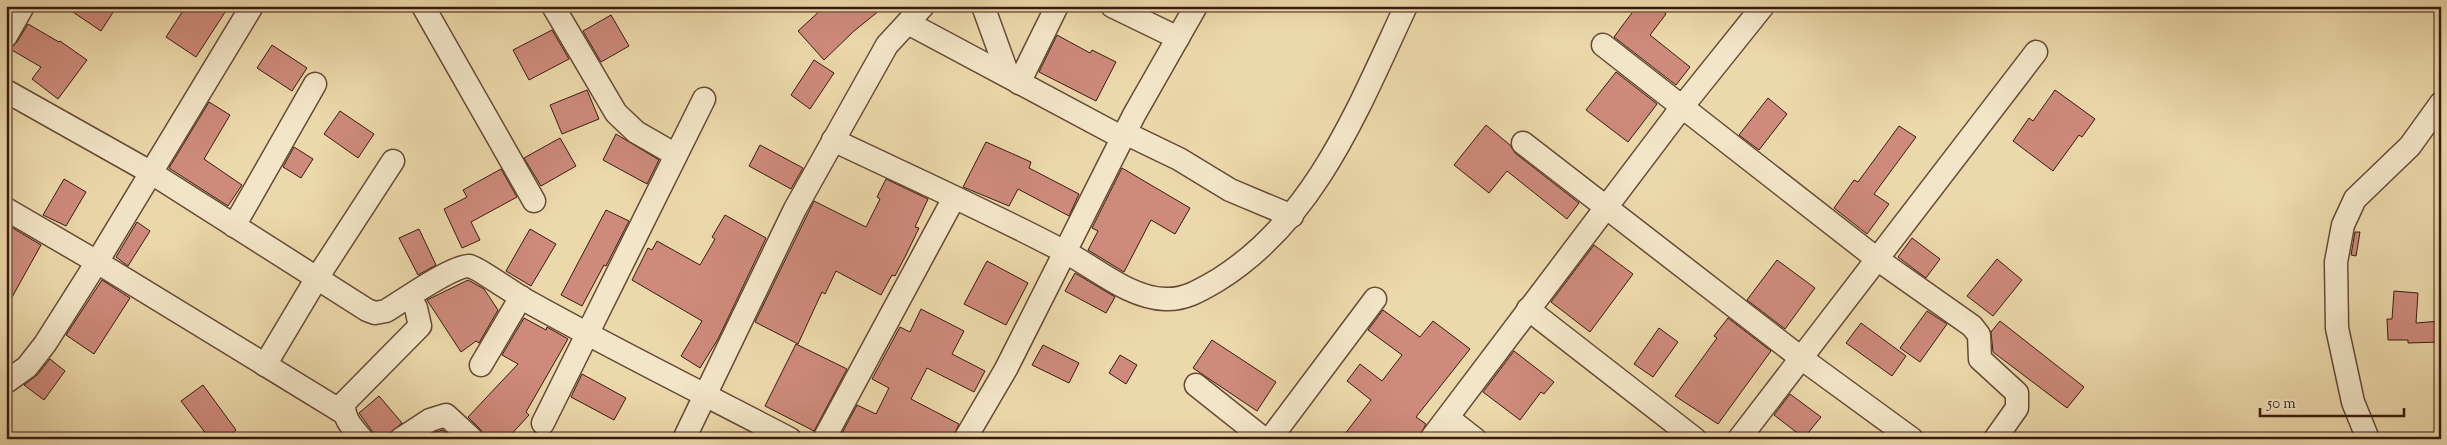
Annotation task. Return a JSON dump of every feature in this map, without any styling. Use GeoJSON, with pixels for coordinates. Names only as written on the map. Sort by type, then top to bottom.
{"type":"FeatureCollection","features":[{"type":"Feature","properties":{"kind":"street"},"geometry":{"type":"LineString","coordinates":[[6,36],[23,6]]}},
{"type":"Feature","properties":{"kind":"street"},"geometry":{"type":"LineString","coordinates":[[6,382],[27,368],[38,354],[98,262],[150,172],[252,6]]}},
{"type":"Feature","properties":{"kind":"street"},"geometry":{"type":"LineString","coordinates":[[423,6],[534,200]]}},
{"type":"Feature","properties":{"kind":"street"},"geometry":{"type":"LineString","coordinates":[[553,6],[616,113],[636,132],[676,155]]}},
{"type":"Feature","properties":{"kind":"street"},"geometry":{"type":"LineString","coordinates":[[684,439],[704,394],[795,209],[887,46],[922,6]]}},
{"type":"Feature","properties":{"kind":"street"},"geometry":{"type":"LineString","coordinates":[[983,6],[1014,79]]}},
{"type":"Feature","properties":{"kind":"street"},"geometry":{"type":"LineString","coordinates":[[1014,79],[1057,6]]}},
{"type":"Feature","properties":{"kind":"street"},"geometry":{"type":"LineString","coordinates":[[1112,6],[1178,38]]}},
{"type":"Feature","properties":{"kind":"street"},"geometry":{"type":"LineString","coordinates":[[965,439],[1006,369],[1124,135],[1196,6]]}},
{"type":"Feature","properties":{"kind":"street"},"geometry":{"type":"LineString","coordinates":[[833,140],[1066,252],[1137,293],[1152,298],[1167,299],[1195,294],[1236,268],[1292,216],[1317,182],[1353,120],[1406,6]]}},
{"type":"Feature","properties":{"kind":"street"},"geometry":{"type":"LineString","coordinates":[[1431,439],[1682,107],[1764,6]]}},
{"type":"Feature","properties":{"kind":"street"},"geometry":{"type":"LineString","coordinates":[[908,23],[1124,135],[1179,159],[1230,190],[1292,216]]}},
{"type":"Feature","properties":{"kind":"street"},"geometry":{"type":"LineString","coordinates":[[1603,45],[1877,258],[1972,326],[1979,335],[1980,360],[2017,393],[2017,408],[1995,439]]}},
{"type":"Feature","properties":{"kind":"street"},"geometry":{"type":"LineString","coordinates":[[1739,439],[2036,52]]}},
{"type":"Feature","properties":{"kind":"street"},"geometry":{"type":"LineString","coordinates":[[234,226],[315,84]]}},
{"type":"Feature","properties":{"kind":"street"},"geometry":{"type":"LineString","coordinates":[[6,91],[150,172],[367,310],[375,312],[386,311],[454,270],[469,266],[479,270],[521,297],[790,439]]}},
{"type":"Feature","properties":{"kind":"street"},"geometry":{"type":"LineString","coordinates":[[543,423],[704,99]]}},
{"type":"Feature","properties":{"kind":"street"},"geometry":{"type":"LineString","coordinates":[[2368,439],[2353,402],[2337,328],[2336,262],[2343,226],[2356,199],[2410,146],[2441,103]]}},
{"type":"Feature","properties":{"kind":"street"},"geometry":{"type":"LineString","coordinates":[[1523,143],[1801,358],[1912,439]]}},
{"type":"Feature","properties":{"kind":"street"},"geometry":{"type":"LineString","coordinates":[[265,365],[317,278],[392,161]]}},
{"type":"Feature","properties":{"kind":"street"},"geometry":{"type":"LineString","coordinates":[[824,439],[954,198]]}},
{"type":"Feature","properties":{"kind":"street"},"geometry":{"type":"LineString","coordinates":[[7,212],[98,262],[344,414]]}},
{"type":"Feature","properties":{"kind":"street"},"geometry":{"type":"LineString","coordinates":[[362,439],[344,414],[344,403],[420,326],[416,308],[409,297]]}},
{"type":"Feature","properties":{"kind":"street"},"geometry":{"type":"LineString","coordinates":[[481,365],[521,297]]}},
{"type":"Feature","properties":{"kind":"street"},"geometry":{"type":"LineString","coordinates":[[1270,439],[1375,300]]}},
{"type":"Feature","properties":{"kind":"street"},"geometry":{"type":"LineString","coordinates":[[1528,309],[1696,439]]}},
{"type":"Feature","properties":{"kind":"street"},"geometry":{"type":"LineString","coordinates":[[1196,385],[1264,439]]}},
{"type":"Feature","properties":{"kind":"street"},"geometry":{"type":"LineString","coordinates":[[401,439],[430,420],[446,415],[472,439]]}},
{"type":"Feature","properties":{"kind":"street"},"geometry":{"type":"LineString","coordinates":[[1448,418],[1475,439]]}},
{"type":"Feature","properties":{"kind":"building"},"geometry":{"type":"Polygon","coordinates":[[[64,6],[117,6],[101,31],[64,6]]]}},
{"type":"Feature","properties":{"kind":"building"},"geometry":{"type":"Polygon","coordinates":[[[186,6],[229,6],[196,57],[166,37],[186,6]]]}},
{"type":"Feature","properties":{"kind":"building"},"geometry":{"type":"Polygon","coordinates":[[[825,6],[885,6],[854,31],[824,60],[798,31],[825,6]]]}},
{"type":"Feature","properties":{"kind":"building"},"geometry":{"type":"Polygon","coordinates":[[[1637,6],[1656,6],[1666,14],[1650,35],[1690,67],[1676,85],[1614,37],[1637,6]]]}},
{"type":"Feature","properties":{"kind":"building"},"geometry":{"type":"Polygon","coordinates":[[[611,15],[629,46],[601,62],[583,31],[611,15]]]}},
{"type":"Feature","properties":{"kind":"building"},"geometry":{"type":"Polygon","coordinates":[[[28,24],[60,41],[87,60],[58,99],[32,79],[41,67],[10,49],[17,42],[28,24]]]}},
{"type":"Feature","properties":{"kind":"building"},"geometry":{"type":"Polygon","coordinates":[[[552,30],[569,59],[529,80],[513,50],[552,30]]]}},
{"type":"Feature","properties":{"kind":"building"},"geometry":{"type":"Polygon","coordinates":[[[1057,35],[1090,53],[1092,50],[1116,62],[1096,101],[1039,72],[1057,35]]]}},
{"type":"Feature","properties":{"kind":"building"},"geometry":{"type":"Polygon","coordinates":[[[272,45],[307,68],[292,91],[257,68],[272,45]]]}},
{"type":"Feature","properties":{"kind":"building"},"geometry":{"type":"Polygon","coordinates":[[[814,60],[834,73],[810,109],[791,95],[814,60]]]}},
{"type":"Feature","properties":{"kind":"building"},"geometry":{"type":"Polygon","coordinates":[[[1616,72],[1657,104],[1628,142],[1586,110],[1616,72]]]}},
{"type":"Feature","properties":{"kind":"building"},"geometry":{"type":"Polygon","coordinates":[[[587,90],[599,119],[562,134],[550,105],[587,90]]]}},
{"type":"Feature","properties":{"kind":"building"},"geometry":{"type":"Polygon","coordinates":[[[2055,90],[2095,119],[2082,137],[2079,135],[2053,171],[2013,141],[2029,118],[2033,121],[2055,90]]]}},
{"type":"Feature","properties":{"kind":"building"},"geometry":{"type":"Polygon","coordinates":[[[1768,98],[1787,114],[1759,150],[1739,135],[1768,98]]]}},
{"type":"Feature","properties":{"kind":"building"},"geometry":{"type":"Polygon","coordinates":[[[209,102],[230,115],[204,159],[242,185],[228,206],[169,168],[209,102]]]}},
{"type":"Feature","properties":{"kind":"building"},"geometry":{"type":"Polygon","coordinates":[[[340,111],[374,134],[358,158],[324,134],[340,111]]]}},
{"type":"Feature","properties":{"kind":"building"},"geometry":{"type":"Polygon","coordinates":[[[1486,125],[1510,145],[1515,153],[1579,203],[1567,219],[1507,171],[1489,193],[1454,165],[1486,125]]]}},
{"type":"Feature","properties":{"kind":"building"},"geometry":{"type":"Polygon","coordinates":[[[1899,126],[1916,137],[1874,194],[1889,204],[1867,234],[1834,208],[1854,180],[1858,182],[1899,126]]]}},
{"type":"Feature","properties":{"kind":"building"},"geometry":{"type":"Polygon","coordinates":[[[616,134],[659,160],[647,184],[603,160],[616,134]]]}},
{"type":"Feature","properties":{"kind":"building"},"geometry":{"type":"Polygon","coordinates":[[[560,138],[576,166],[541,186],[524,158],[560,138]]]}},
{"type":"Feature","properties":{"kind":"building"},"geometry":{"type":"Polygon","coordinates":[[[986,142],[1031,162],[1029,168],[1079,194],[1069,216],[1018,189],[1009,206],[963,187],[986,142]]]}},
{"type":"Feature","properties":{"kind":"building"},"geometry":{"type":"Polygon","coordinates":[[[760,145],[803,168],[791,189],[749,166],[760,145]]]}},
{"type":"Feature","properties":{"kind":"building"},"geometry":{"type":"Polygon","coordinates":[[[294,147],[313,159],[301,178],[283,167],[294,147]]]}},
{"type":"Feature","properties":{"kind":"building"},"geometry":{"type":"Polygon","coordinates":[[[1122,168],[1190,208],[1175,234],[1151,220],[1124,272],[1088,250],[1098,231],[1092,228],[1122,168]]]}},
{"type":"Feature","properties":{"kind":"building"},"geometry":{"type":"Polygon","coordinates":[[[501,169],[517,197],[471,222],[480,240],[462,248],[444,209],[467,197],[463,190],[501,169]]]}},
{"type":"Feature","properties":{"kind":"building"},"geometry":{"type":"Polygon","coordinates":[[[64,179],[86,192],[66,226],[43,215],[64,179]]]}},
{"type":"Feature","properties":{"kind":"building"},"geometry":{"type":"Polygon","coordinates":[[[886,179],[928,199],[915,227],[919,228],[906,255],[895,276],[892,275],[881,295],[836,271],[825,294],[822,292],[798,344],[755,322],[814,201],[866,227],[880,199],[877,197],[886,179]]]}},
{"type":"Feature","properties":{"kind":"building"},"geometry":{"type":"Polygon","coordinates":[[[606,210],[629,221],[606,266],[604,265],[582,306],[561,295],[606,210]]]}},
{"type":"Feature","properties":{"kind":"building"},"geometry":{"type":"Polygon","coordinates":[[[725,215],[766,238],[718,339],[700,368],[681,356],[702,321],[632,280],[648,248],[652,250],[657,241],[700,265],[715,239],[712,237],[725,215]]]}},
{"type":"Feature","properties":{"kind":"building"},"geometry":{"type":"Polygon","coordinates":[[[137,222],[150,231],[128,266],[116,257],[137,222]]]}},
{"type":"Feature","properties":{"kind":"building"},"geometry":{"type":"Polygon","coordinates":[[[6,224],[41,245],[6,308],[6,224]]]}},
{"type":"Feature","properties":{"kind":"building"},"geometry":{"type":"Polygon","coordinates":[[[419,229],[436,265],[418,275],[399,238],[419,229]]]}},
{"type":"Feature","properties":{"kind":"building"},"geometry":{"type":"Polygon","coordinates":[[[530,229],[556,244],[531,286],[506,271],[530,229]]]}},
{"type":"Feature","properties":{"kind":"building"},"geometry":{"type":"Polygon","coordinates":[[[2355,232],[2360,232],[2356,256],[2351,255],[2355,232]]]}},
{"type":"Feature","properties":{"kind":"building"},"geometry":{"type":"Polygon","coordinates":[[[1912,238],[1940,259],[1926,278],[1898,257],[1912,238]]]}},
{"type":"Feature","properties":{"kind":"building"},"geometry":{"type":"Polygon","coordinates":[[[1594,245],[1633,274],[1590,332],[1551,302],[1594,245]]]}},
{"type":"Feature","properties":{"kind":"building"},"geometry":{"type":"Polygon","coordinates":[[[1997,259],[2022,280],[1993,316],[1967,296],[1997,259]]]}},
{"type":"Feature","properties":{"kind":"building"},"geometry":{"type":"Polygon","coordinates":[[[1777,260],[1815,288],[1785,329],[1747,300],[1777,260]]]}},
{"type":"Feature","properties":{"kind":"building"},"geometry":{"type":"Polygon","coordinates":[[[987,261],[1028,283],[1006,325],[964,304],[987,261]]]}},
{"type":"Feature","properties":{"kind":"building"},"geometry":{"type":"Polygon","coordinates":[[[1075,273],[1115,297],[1106,313],[1065,291],[1075,273]]]}},
{"type":"Feature","properties":{"kind":"building"},"geometry":{"type":"Polygon","coordinates":[[[102,280],[130,298],[94,354],[66,335],[102,280]]]}},
{"type":"Feature","properties":{"kind":"building"},"geometry":{"type":"Polygon","coordinates":[[[468,280],[484,289],[498,310],[479,343],[476,341],[461,352],[427,300],[468,280]]]}},
{"type":"Feature","properties":{"kind":"building"},"geometry":{"type":"Polygon","coordinates":[[[2394,291],[2418,293],[2416,323],[2441,321],[2441,342],[2408,343],[2408,340],[2388,340],[2387,319],[2392,319],[2394,291]]]}},
{"type":"Feature","properties":{"kind":"building"},"geometry":{"type":"Polygon","coordinates":[[[921,309],[964,331],[952,354],[985,371],[974,392],[927,368],[911,399],[959,424],[952,439],[839,439],[857,405],[876,414],[889,388],[872,379],[900,327],[910,332],[921,309]]]}},
{"type":"Feature","properties":{"kind":"building"},"geometry":{"type":"Polygon","coordinates":[[[1383,310],[1420,337],[1433,321],[1470,349],[1416,417],[1426,424],[1418,439],[1341,439],[1371,400],[1347,381],[1360,364],[1382,381],[1402,355],[1368,330],[1383,310]]]}},
{"type":"Feature","properties":{"kind":"building"},"geometry":{"type":"Polygon","coordinates":[[[1927,311],[1947,324],[1920,362],[1900,348],[1927,311]]]}},
{"type":"Feature","properties":{"kind":"building"},"geometry":{"type":"Polygon","coordinates":[[[524,318],[546,330],[547,327],[568,339],[526,412],[529,415],[507,439],[485,439],[481,430],[468,417],[518,364],[502,355],[524,318]]]}},
{"type":"Feature","properties":{"kind":"building"},"geometry":{"type":"Polygon","coordinates":[[[1728,318],[1771,351],[1718,424],[1675,396],[1717,338],[1714,336],[1728,318]]]}},
{"type":"Feature","properties":{"kind":"building"},"geometry":{"type":"Polygon","coordinates":[[[2000,321],[2084,387],[2067,408],[1993,352],[1991,332],[2000,321]]]}},
{"type":"Feature","properties":{"kind":"building"},"geometry":{"type":"Polygon","coordinates":[[[1861,323],[1906,356],[1892,376],[1846,343],[1861,323]]]}},
{"type":"Feature","properties":{"kind":"building"},"geometry":{"type":"Polygon","coordinates":[[[1659,328],[1678,342],[1653,377],[1634,364],[1659,328]]]}},
{"type":"Feature","properties":{"kind":"building"},"geometry":{"type":"Polygon","coordinates":[[[1212,340],[1276,382],[1257,411],[1193,368],[1212,340]]]}},
{"type":"Feature","properties":{"kind":"building"},"geometry":{"type":"Polygon","coordinates":[[[796,344],[847,369],[814,431],[765,406],[796,344]]]}},
{"type":"Feature","properties":{"kind":"building"},"geometry":{"type":"Polygon","coordinates":[[[1043,345],[1079,363],[1069,383],[1032,365],[1043,345]]]}},
{"type":"Feature","properties":{"kind":"building"},"geometry":{"type":"Polygon","coordinates":[[[1514,351],[1554,382],[1544,394],[1541,392],[1520,420],[1483,392],[1514,351]]]}},
{"type":"Feature","properties":{"kind":"building"},"geometry":{"type":"Polygon","coordinates":[[[1120,355],[1137,365],[1126,384],[1109,373],[1120,355]]]}},
{"type":"Feature","properties":{"kind":"building"},"geometry":{"type":"Polygon","coordinates":[[[50,359],[65,371],[44,400],[24,385],[37,375],[50,359]]]}},
{"type":"Feature","properties":{"kind":"building"},"geometry":{"type":"Polygon","coordinates":[[[582,374],[626,398],[614,420],[571,397],[582,374]]]}},
{"type":"Feature","properties":{"kind":"building"},"geometry":{"type":"Polygon","coordinates":[[[203,385],[236,430],[224,439],[210,439],[181,401],[203,385]]]}},
{"type":"Feature","properties":{"kind":"building"},"geometry":{"type":"Polygon","coordinates":[[[1790,394],[1821,417],[1804,438],[1774,415],[1790,394]]]}},
{"type":"Feature","properties":{"kind":"building"},"geometry":{"type":"Polygon","coordinates":[[[379,396],[402,423],[390,433],[388,439],[375,439],[372,431],[359,413],[379,396]]]}},
{"type":"Feature","properties":{"kind":"building"},"geometry":{"type":"Polygon","coordinates":[[[443,430],[452,439],[425,439],[436,432],[443,430]]]}}]}
